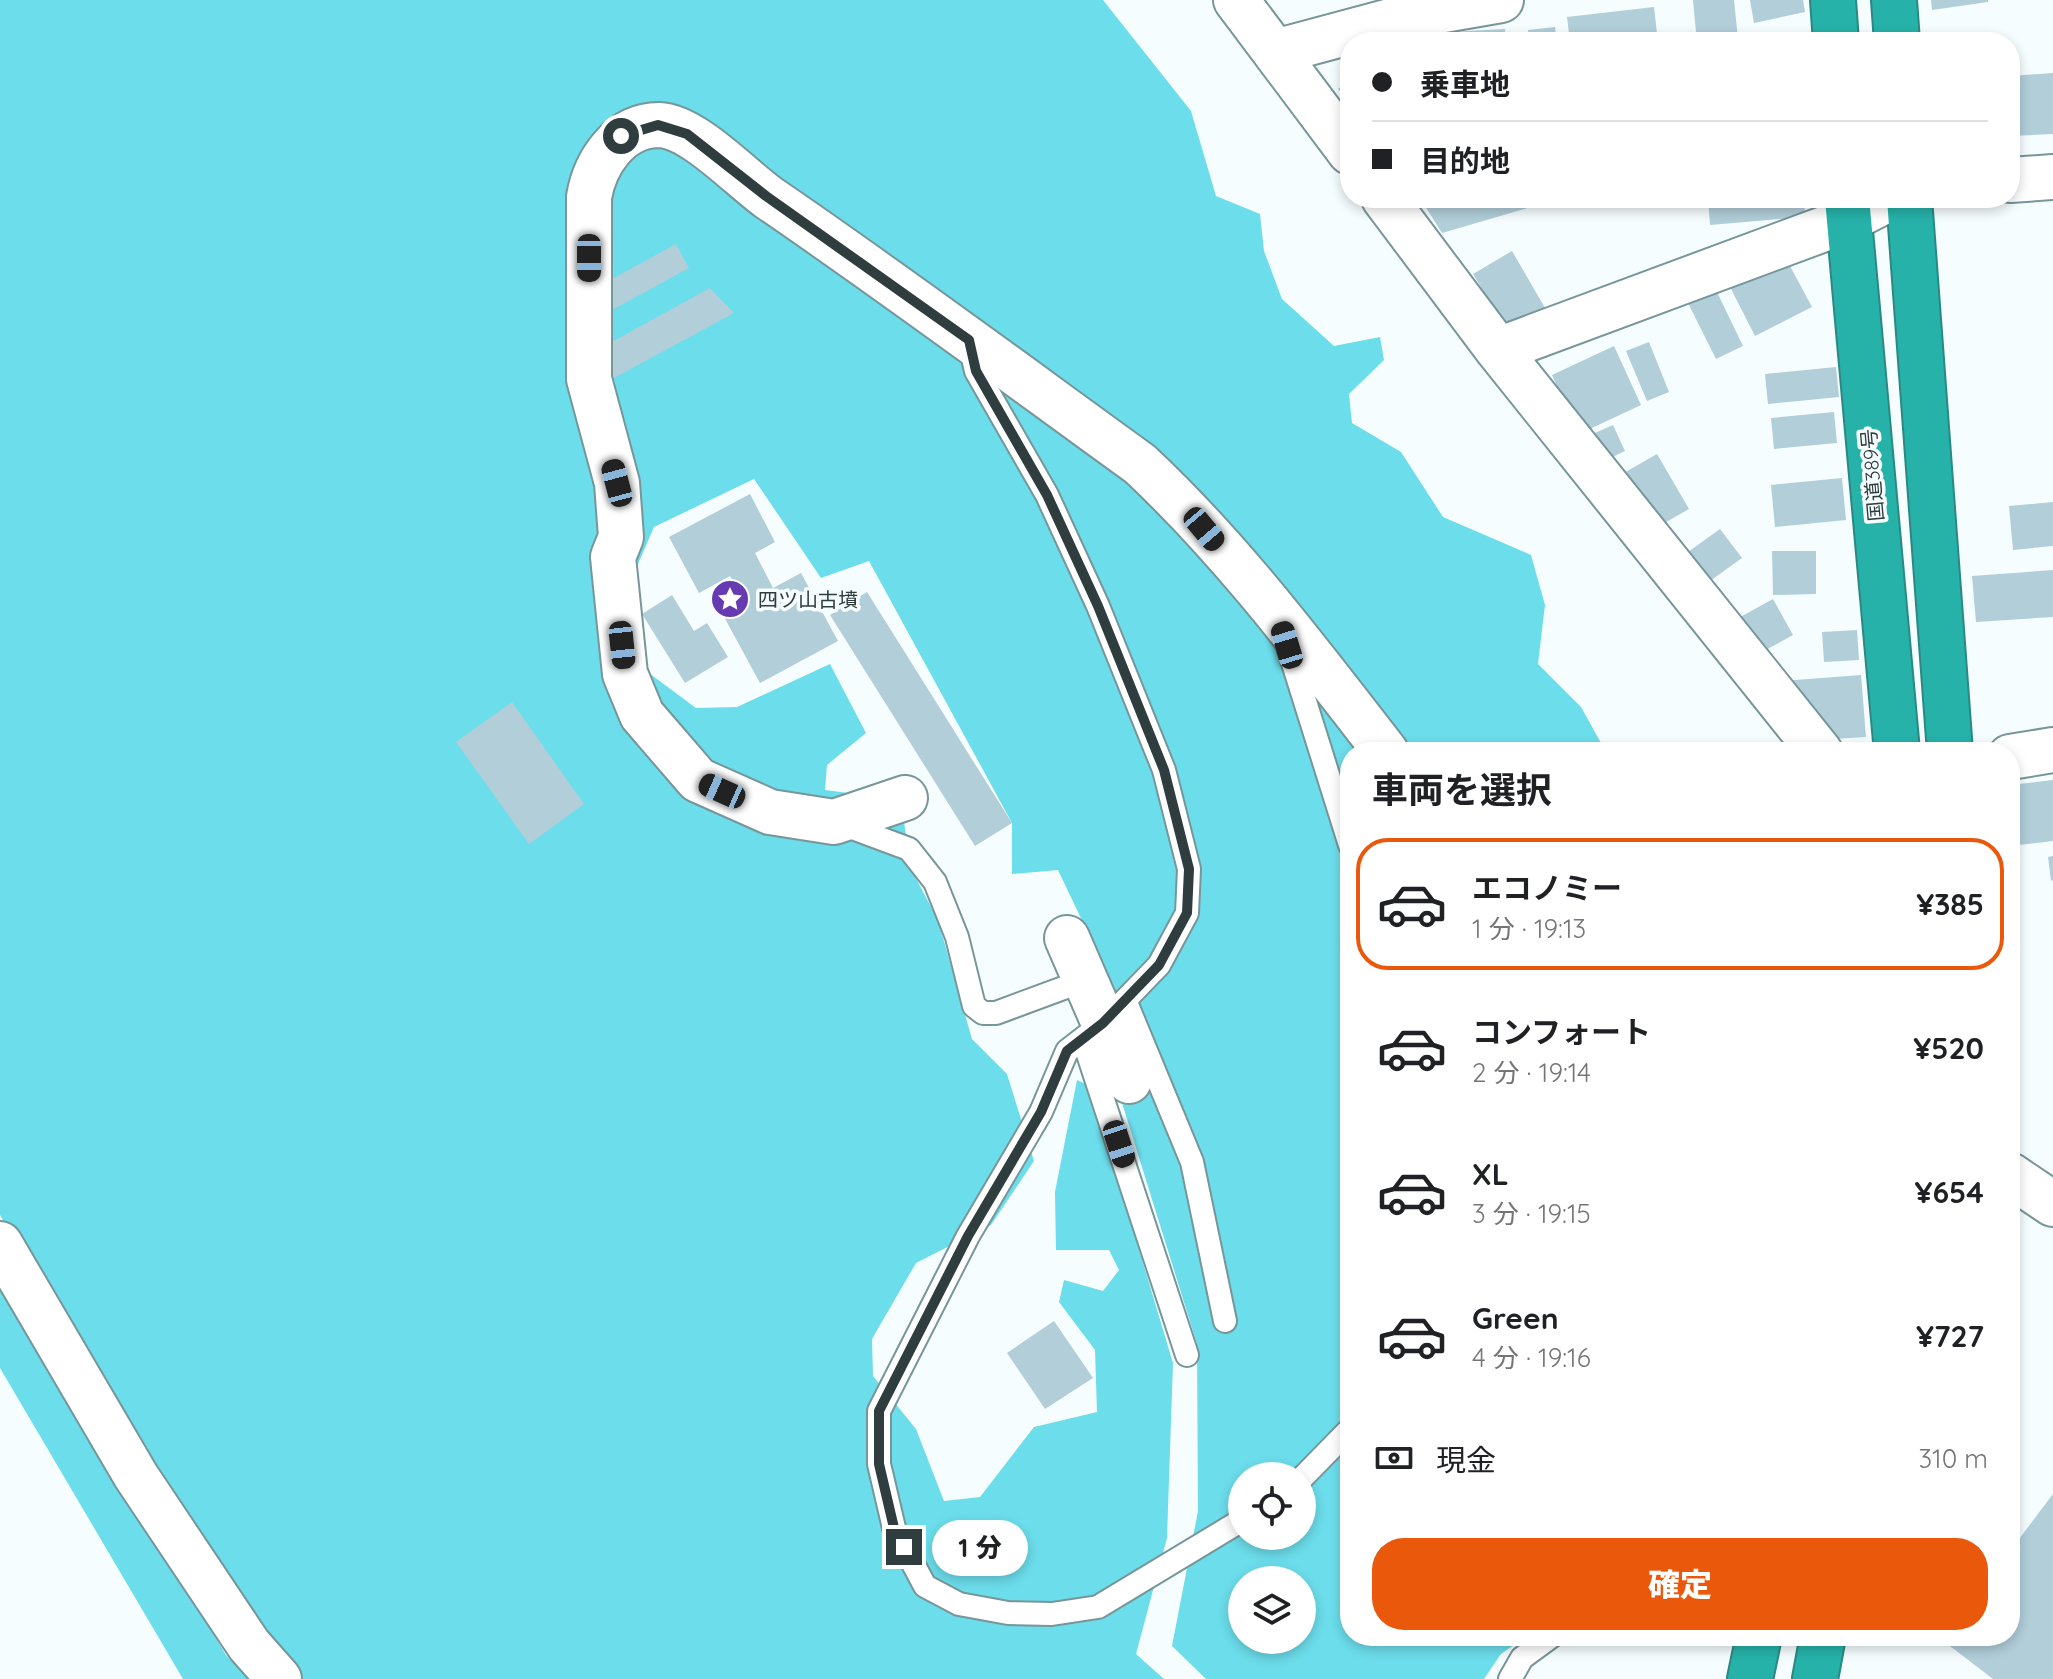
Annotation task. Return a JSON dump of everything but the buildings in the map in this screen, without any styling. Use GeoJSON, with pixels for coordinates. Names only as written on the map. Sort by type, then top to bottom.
{"type":"FeatureCollection","features":[{"type":"Feature","properties":{"kind":"highway"},"geometry":{"type":"LineString","coordinates":[[1833,0],[1835,32]]}},
{"type":"Feature","properties":{"kind":"highway"},"geometry":{"type":"LineString","coordinates":[[1894,0],[1896,32]]}},
{"type":"Feature","properties":{"kind":"highway"},"geometry":{"type":"LineString","coordinates":[[1910,208],[1949,742]]}},
{"type":"Feature","properties":{"kind":"highway","name":"国道389号"},"geometry":{"type":"LineString","coordinates":[[1848,209],[1896,742]]}},
{"type":"Feature","properties":{"kind":"highway"},"geometry":{"type":"LineString","coordinates":[[1750,1679],[1757,1646]]}},
{"type":"Feature","properties":{"kind":"highway"},"geometry":{"type":"LineString","coordinates":[[1815,1679],[1821,1646]]}},
{"type":"Feature","properties":{"kind":"street"},"geometry":{"type":"LineString","coordinates":[[1236,0],[1340,139]]}},
{"type":"Feature","properties":{"kind":"street"},"geometry":{"type":"LineString","coordinates":[[1275,52],[1404,8],[1501,0]]}},
{"type":"Feature","properties":{"kind":"street"},"geometry":{"type":"LineString","coordinates":[[905,798],[834,822],[770,812],[698,780],[642,715],[625,674],[613,557],[621,537],[617,483],[589,379],[589,197],[593,175],[621,136],[658,125],[687,134],[766,196],[1140,464],[1186,507],[1378,742]]}},
{"type":"Feature","properties":{"kind":"street"},"geometry":{"type":"LineString","coordinates":[[2020,179],[2053,177]]}},
{"type":"Feature","properties":{"kind":"street"},"geometry":{"type":"LineString","coordinates":[[1392,208],[1498,350],[1812,742]]}},
{"type":"Feature","properties":{"kind":"street"},"geometry":{"type":"LineString","coordinates":[[1498,350],[1848,209]]}},
{"type":"Feature","properties":{"kind":"street"},"geometry":{"type":"LineString","coordinates":[[2020,755],[2053,750]]}},
{"type":"Feature","properties":{"kind":"street"},"geometry":{"type":"LineString","coordinates":[[1067,938],[1129,1081]]}},
{"type":"Feature","properties":{"kind":"street"},"geometry":{"type":"LineString","coordinates":[[2020,1182],[2053,1204]]}},
{"type":"Feature","properties":{"kind":"street"},"geometry":{"type":"LineString","coordinates":[[0,1244],[136,1476],[249,1645],[279,1679]]}},
{"type":"Feature","properties":{"kind":"lane"},"geometry":{"type":"LineString","coordinates":[[969,340],[976,371],[1047,495],[1098,606],[1164,770],[1189,869],[1187,913],[1159,965],[1104,1020],[1067,1051],[1041,1112],[968,1236],[879,1411],[879,1464],[894,1528],[925,1586],[959,1604],[1008,1613],[1052,1614],[1098,1607],[1228,1528]]}},
{"type":"Feature","properties":{"kind":"lane"},"geometry":{"type":"LineString","coordinates":[[1278,616],[1340,813]]}},
{"type":"Feature","properties":{"kind":"lane"},"geometry":{"type":"LineString","coordinates":[[834,822],[909,849],[935,882],[957,937],[974,1006],[983,1013],[996,1013],[1085,980]]}},
{"type":"Feature","properties":{"kind":"lane"},"geometry":{"type":"LineString","coordinates":[[1104,1020],[1192,1162],[1225,1321]]}},
{"type":"Feature","properties":{"kind":"lane"},"geometry":{"type":"LineString","coordinates":[[1104,1020],[1187,1355]]}},
{"type":"Feature","properties":{"kind":"lane"},"geometry":{"type":"LineString","coordinates":[[1316,1464],[1340,1439]]}},
{"type":"Feature","properties":{"kind":"lane"},"geometry":{"type":"LineString","coordinates":[[1510,1679],[1522,1658],[1538,1646]]}},
{"type":"Feature","properties":{"kind":"shaded area"},"geometry":{"type":"Polygon","coordinates":[[[0,0],[1103,0],[1191,111],[1216,196],[1260,214],[1264,251],[1282,299],[1334,346],[1380,337],[1384,360],[1349,394],[1352,423],[1401,452],[1443,517],[1531,555],[1545,605],[1538,664],[1581,707],[1600,742],[1340,742],[1340,1646],[1513,1646],[1501,1654],[1484,1679],[1206,1679],[1172,1646],[1198,1511],[1197,1344],[1109,1061],[1109,977],[1058,870],[1012,874],[1012,823],[869,561],[821,578],[754,479],[654,527],[626,592],[638,665],[696,708],[737,707],[830,664],[866,733],[827,765],[825,790],[864,795],[904,822],[911,869],[938,920],[972,1039],[1007,1074],[1034,1161],[991,1225],[916,1263],[872,1339],[873,1376],[916,1429],[944,1501],[980,1497],[1034,1427],[1097,1412],[1095,1350],[1059,1302],[1064,1280],[1103,1291],[1119,1270],[1109,1250],[1056,1250],[1055,1192],[1077,1080],[1090,1086],[1173,1363],[1167,1538],[1136,1654],[1164,1679],[301,1679],[279,1654],[138,1453],[0,1215],[0,0]]]}},
{"type":"Feature","properties":{"kind":"shaded area"},"geometry":{"type":"Polygon","coordinates":[[[0,1278],[226,1655],[249,1679],[183,1679],[0,1368],[0,1278]]]}},
{"type":"Feature","properties":{"kind":"place","name":"四ツ山古墳"},"geometry":{"type":"Point","coordinates":[730,599]}},
{"type":"Feature","properties":{"kind":"route"},"geometry":{"type":"LineString","coordinates":[[621,136],[658,125],[687,134],[766,196],[830,238],[969,340],[976,371],[1047,495],[1098,606],[1164,770],[1189,869],[1187,913],[1159,965],[1103,1023],[1067,1051],[1041,1112],[968,1236],[879,1411],[879,1464],[894,1528],[904,1547]]}}]}
